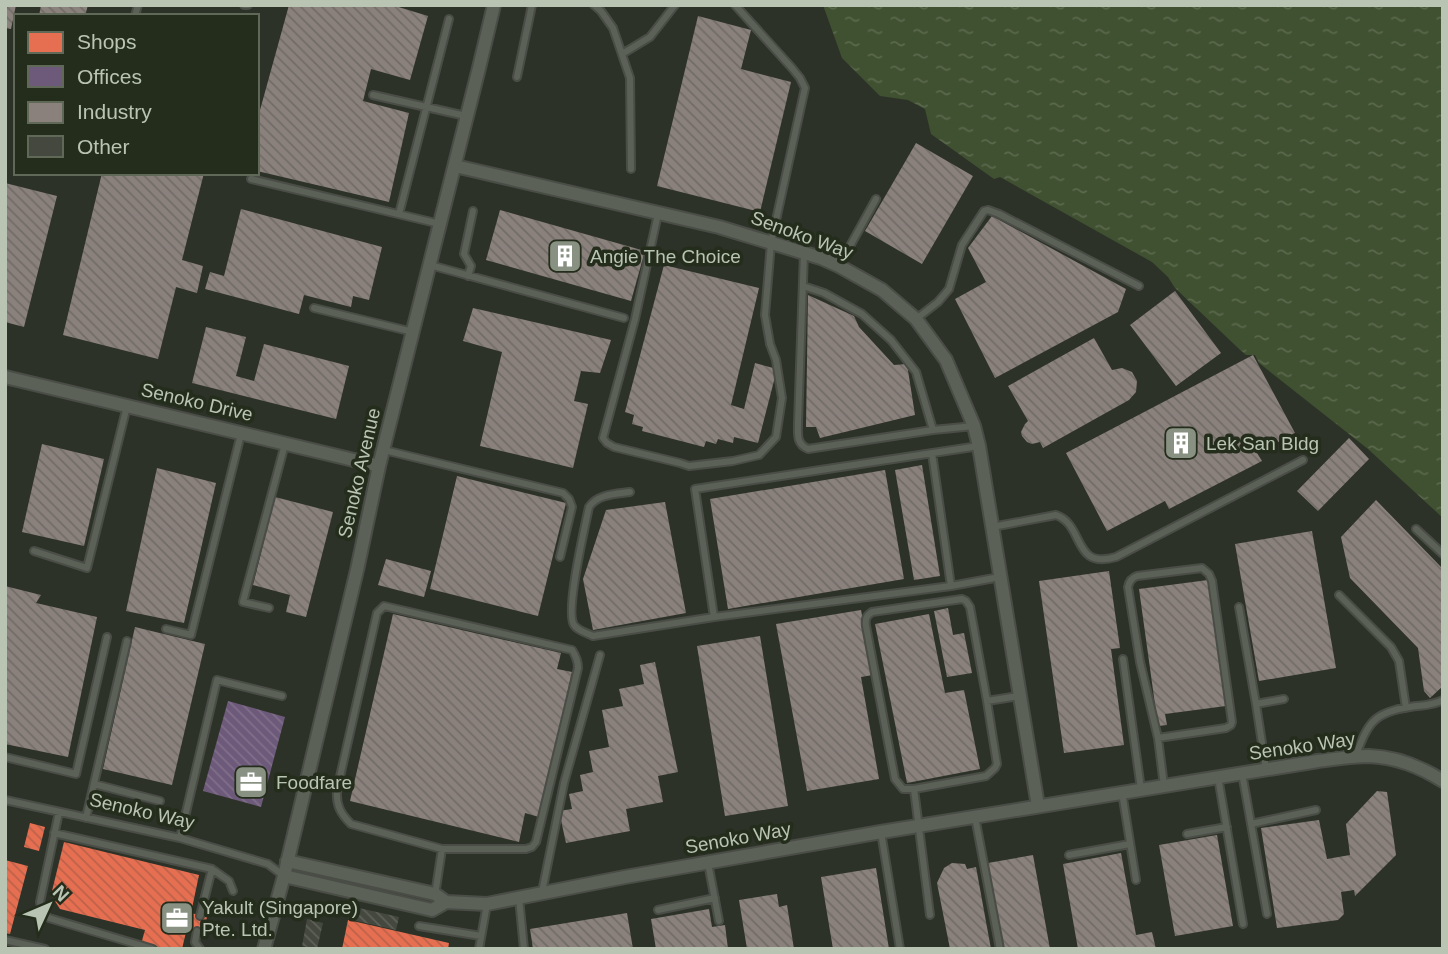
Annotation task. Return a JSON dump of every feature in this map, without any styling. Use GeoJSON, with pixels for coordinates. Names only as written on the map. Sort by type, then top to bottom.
{"type":"FeatureCollection","features":[{"type":"Feature","properties":{"kind":"street","name":"Senoko Avenue"},"geometry":{"type":"LineString","coordinates":[[264,949],[352,593],[379,466],[494,5]]}},
{"type":"Feature","properties":{"kind":"street","name":"Senoko Way"},"geometry":{"type":"LineString","coordinates":[[454,166],[719,227],[804,253],[839,265],[882,290],[916,319],[946,360],[974,426],[1038,806]]}},
{"type":"Feature","properties":{"kind":"street","name":"Senoko Drive"},"geometry":{"type":"LineString","coordinates":[[5,377],[379,466]]}},
{"type":"Feature","properties":{"kind":"street","name":"Senoko Way"},"geometry":{"type":"LineString","coordinates":[[287,861],[440,898],[487,904],[881,832],[1266,769],[1356,757],[1369,756],[1412,765],[1443,781]]}},
{"type":"Feature","properties":{"kind":"street","name":"Senoko Way"},"geometry":{"type":"LineString","coordinates":[[284,876],[432,910],[440,898]]}},
{"type":"Feature","properties":{"kind":"lane"},"geometry":{"type":"LineString","coordinates":[[517,78],[533,5]]}},
{"type":"Feature","properties":{"kind":"lane"},"geometry":{"type":"LineString","coordinates":[[594,5],[613,28],[630,78],[631,170]]}},
{"type":"Feature","properties":{"kind":"lane"},"geometry":{"type":"LineString","coordinates":[[622,54],[650,37],[675,5]]}},
{"type":"Feature","properties":{"kind":"lane"},"geometry":{"type":"LineString","coordinates":[[658,214],[635,319],[603,438],[614,447],[689,467],[759,455],[776,437],[782,398],[765,315],[771,243],[805,88],[792,68],[735,5]]}},
{"type":"Feature","properties":{"kind":"lane"},"geometry":{"type":"LineString","coordinates":[[399,214],[449,19]]}},
{"type":"Feature","properties":{"kind":"lane"},"geometry":{"type":"LineString","coordinates":[[373,95],[466,116]]}},
{"type":"Feature","properties":{"kind":"lane"},"geometry":{"type":"LineString","coordinates":[[251,179],[440,223]]}},
{"type":"Feature","properties":{"kind":"lane"},"geometry":{"type":"LineString","coordinates":[[839,265],[876,199]]}},
{"type":"Feature","properties":{"kind":"lane"},"geometry":{"type":"LineString","coordinates":[[916,319],[938,302],[948,289],[962,245],[988,209],[1139,286]]}},
{"type":"Feature","properties":{"kind":"lane"},"geometry":{"type":"LineString","coordinates":[[468,276],[471,266],[464,254],[473,211]]}},
{"type":"Feature","properties":{"kind":"lane"},"geometry":{"type":"LineString","coordinates":[[804,253],[798,430],[798,438],[803,447],[825,447],[974,426]]}},
{"type":"Feature","properties":{"kind":"lane"},"geometry":{"type":"LineString","coordinates":[[430,265],[624,318]]}},
{"type":"Feature","properties":{"kind":"lane"},"geometry":{"type":"LineString","coordinates":[[803,286],[824,293],[862,314],[891,340],[916,372],[933,430]]}},
{"type":"Feature","properties":{"kind":"lane"},"geometry":{"type":"LineString","coordinates":[[314,308],[413,331]]}},
{"type":"Feature","properties":{"kind":"lane"},"geometry":{"type":"LineString","coordinates":[[34,551],[87,568],[128,405]]}},
{"type":"Feature","properties":{"kind":"lane"},"geometry":{"type":"LineString","coordinates":[[166,629],[191,635],[241,433]]}},
{"type":"Feature","properties":{"kind":"lane"},"geometry":{"type":"LineString","coordinates":[[269,608],[243,602],[285,443]]}},
{"type":"Feature","properties":{"kind":"lane"},"geometry":{"type":"LineString","coordinates":[[714,617],[695,489],[979,446]]}},
{"type":"Feature","properties":{"kind":"lane"},"geometry":{"type":"LineString","coordinates":[[384,450],[563,493],[572,507],[560,556]]}},
{"type":"Feature","properties":{"kind":"lane"},"geometry":{"type":"LineString","coordinates":[[932,453],[951,586]]}},
{"type":"Feature","properties":{"kind":"lane"},"geometry":{"type":"LineString","coordinates":[[992,527],[1056,515],[1065,519],[1088,555],[1096,560],[1106,560],[1303,460]]}},
{"type":"Feature","properties":{"kind":"lane"},"geometry":{"type":"LineString","coordinates":[[630,492],[599,497],[589,507],[571,614],[574,625],[593,636],[1000,577]]}},
{"type":"Feature","properties":{"kind":"lane"},"geometry":{"type":"LineString","coordinates":[[1416,529],[1443,554]]}},
{"type":"Feature","properties":{"kind":"lane"},"geometry":{"type":"LineString","coordinates":[[1158,737],[1226,728],[1232,722],[1212,581],[1202,568],[1137,576],[1129,582],[1128,587],[1140,662],[1158,737],[1164,786]]}},
{"type":"Feature","properties":{"kind":"lane"},"geometry":{"type":"LineString","coordinates":[[1339,595],[1396,655],[1406,708]]}},
{"type":"Feature","properties":{"kind":"lane"},"geometry":{"type":"LineString","coordinates":[[962,599],[966,601],[970,607],[987,701],[997,764],[995,768],[986,776],[915,789],[898,786],[866,626],[867,615],[924,603],[962,599]]}},
{"type":"Feature","properties":{"kind":"lane"},"geometry":{"type":"LineString","coordinates":[[384,606],[572,650],[578,661],[536,842],[526,849],[442,849],[351,824],[338,807],[337,790],[377,613],[384,606]]}},
{"type":"Feature","properties":{"kind":"lane"},"geometry":{"type":"LineString","coordinates":[[1239,607],[1266,769]]}},
{"type":"Feature","properties":{"kind":"lane"},"geometry":{"type":"LineString","coordinates":[[5,757],[76,774],[107,637]]}},
{"type":"Feature","properties":{"kind":"lane"},"geometry":{"type":"LineString","coordinates":[[86,818],[127,641]]}},
{"type":"Feature","properties":{"kind":"lane"},"geometry":{"type":"LineString","coordinates":[[542,894],[564,783],[600,655]]}},
{"type":"Feature","properties":{"kind":"lane"},"geometry":{"type":"LineString","coordinates":[[1123,659],[1141,789]]}},
{"type":"Feature","properties":{"kind":"lane"},"geometry":{"type":"LineString","coordinates":[[180,838],[217,680],[282,696]]}},
{"type":"Feature","properties":{"kind":"lane"},"geometry":{"type":"LineString","coordinates":[[987,701],[1019,696]]}},
{"type":"Feature","properties":{"kind":"lane"},"geometry":{"type":"LineString","coordinates":[[1256,704],[1284,699]]}},
{"type":"Feature","properties":{"kind":"lane"},"geometry":{"type":"LineString","coordinates":[[1356,757],[1367,730],[1378,716],[1388,711],[1431,706],[1443,700]]}},
{"type":"Feature","properties":{"kind":"lane"},"geometry":{"type":"LineString","coordinates":[[1241,773],[1267,914]]}},
{"type":"Feature","properties":{"kind":"lane"},"geometry":{"type":"LineString","coordinates":[[1218,777],[1243,924]]}},
{"type":"Feature","properties":{"kind":"lane"},"geometry":{"type":"LineString","coordinates":[[94,784],[160,801]]}},
{"type":"Feature","properties":{"kind":"lane"},"geometry":{"type":"LineString","coordinates":[[915,789],[930,915]]}},
{"type":"Feature","properties":{"kind":"lane"},"geometry":{"type":"LineString","coordinates":[[1122,793],[1136,880]]}},
{"type":"Feature","properties":{"kind":"lane","name":"Senoko Way"},"geometry":{"type":"LineString","coordinates":[[5,800],[180,838],[268,864],[284,876]]}},
{"type":"Feature","properties":{"kind":"lane"},"geometry":{"type":"LineString","coordinates":[[1251,824],[1316,810]]}},
{"type":"Feature","properties":{"kind":"lane"},"geometry":{"type":"LineString","coordinates":[[59,812],[40,902],[43,912],[49,918],[153,949]]}},
{"type":"Feature","properties":{"kind":"lane"},"geometry":{"type":"LineString","coordinates":[[975,817],[1000,949]]}},
{"type":"Feature","properties":{"kind":"lane"},"geometry":{"type":"LineString","coordinates":[[1187,834],[1227,827]]}},
{"type":"Feature","properties":{"kind":"lane"},"geometry":{"type":"LineString","coordinates":[[881,832],[900,949]]}},
{"type":"Feature","properties":{"kind":"lane"},"geometry":{"type":"LineString","coordinates":[[54,833],[212,869],[229,881],[233,891]]}},
{"type":"Feature","properties":{"kind":"lane"},"geometry":{"type":"LineString","coordinates":[[1069,855],[1130,844]]}},
{"type":"Feature","properties":{"kind":"lane"},"geometry":{"type":"LineString","coordinates":[[440,898],[442,849]]}},
{"type":"Feature","properties":{"kind":"lane","name":"Senoko Way"},"geometry":{"type":"LineString","coordinates":[[268,864],[287,861]]}},
{"type":"Feature","properties":{"kind":"lane"},"geometry":{"type":"LineString","coordinates":[[708,863],[719,921]]}},
{"type":"Feature","properties":{"kind":"lane"},"geometry":{"type":"LineString","coordinates":[[200,916],[212,869]]}},
{"type":"Feature","properties":{"kind":"lane"},"geometry":{"type":"LineString","coordinates":[[519,898],[524,949]]}},
{"type":"Feature","properties":{"kind":"lane"},"geometry":{"type":"LineString","coordinates":[[658,910],[715,898]]}},
{"type":"Feature","properties":{"kind":"lane"},"geometry":{"type":"LineString","coordinates":[[479,949],[487,904]]}},
{"type":"Feature","properties":{"kind":"lane"},"geometry":{"type":"LineString","coordinates":[[419,926],[481,936]]}},
{"type":"Feature","properties":{"kind":"lane"},"geometry":{"type":"LineString","coordinates":[[197,931],[195,943],[200,949]]}},
{"type":"Feature","properties":{"kind":"lane"},"geometry":{"type":"LineString","coordinates":[[5,940],[45,949]]}},
{"type":"Feature","properties":{"kind":"water"},"geometry":{"type":"Polygon","coordinates":[[[823,5],[1443,5],[1443,518],[1368,449],[1259,363],[1255,355],[1246,355],[1175,288],[1152,262],[1000,177],[994,179],[931,134],[925,109],[908,100],[880,96],[842,58],[823,5]]]}},
{"type":"Feature","properties":{"kind":"building: Shops"},"geometry":{"type":"Polygon","coordinates":[[[30,823],[45,827],[39,851],[24,847],[30,823]]]}},
{"type":"Feature","properties":{"kind":"building: Shops"},"geometry":{"type":"Polygon","coordinates":[[[64,842],[199,875],[191,913],[207,917],[204,932],[187,928],[182,949],[161,949],[141,944],[145,930],[60,909],[51,895],[64,842]]]}},
{"type":"Feature","properties":{"kind":"building: Shops"},"geometry":{"type":"Polygon","coordinates":[[[5,860],[28,866],[10,934],[5,933],[5,860]]]}},
{"type":"Feature","properties":{"kind":"building: Shops"},"geometry":{"type":"Polygon","coordinates":[[[348,920],[449,943],[448,949],[342,949],[348,920]]]}},
{"type":"Feature","properties":{"kind":"building: Offices"},"geometry":{"type":"Polygon","coordinates":[[[228,701],[285,717],[261,807],[203,791],[228,701]]]}},
{"type":"Feature","properties":{"kind":"building: Industry"},"geometry":{"type":"Polygon","coordinates":[[[5,5],[16,5],[11,29],[5,28],[5,5]]]}},
{"type":"Feature","properties":{"kind":"building: Industry"},"geometry":{"type":"Polygon","coordinates":[[[41,5],[88,5],[86,14],[39,14],[41,5]]]}},
{"type":"Feature","properties":{"kind":"building: Industry"},"geometry":{"type":"Polygon","coordinates":[[[289,5],[392,5],[428,16],[410,80],[371,69],[363,101],[409,113],[389,202],[259,171],[259,114],[289,5]]]}},
{"type":"Feature","properties":{"kind":"building: Industry"},"geometry":{"type":"Polygon","coordinates":[[[698,16],[751,30],[741,69],[791,82],[760,212],[657,186],[698,16]]]}},
{"type":"Feature","properties":{"kind":"building: Industry"},"geometry":{"type":"Polygon","coordinates":[[[916,143],[973,176],[922,264],[865,231],[916,143]]]}},
{"type":"Feature","properties":{"kind":"building: Industry"},"geometry":{"type":"Polygon","coordinates":[[[102,175],[203,175],[182,260],[203,266],[197,293],[176,287],[158,359],[63,335],[102,175]]]}},
{"type":"Feature","properties":{"kind":"building: Industry"},"geometry":{"type":"Polygon","coordinates":[[[5,183],[57,196],[24,327],[5,322],[5,183]]]}},
{"type":"Feature","properties":{"kind":"building: Industry"},"geometry":{"type":"Polygon","coordinates":[[[241,209],[382,247],[369,300],[353,296],[351,307],[304,295],[299,314],[205,289],[210,272],[224,276],[241,209]]]}},
{"type":"Feature","properties":{"kind":"building: Industry","name":"Angie The Choice"},"geometry":{"type":"Polygon","coordinates":[[[500,210],[645,251],[631,301],[486,260],[500,210]]]}},
{"type":"Feature","properties":{"kind":"building: Industry"},"geometry":{"type":"Polygon","coordinates":[[[992,216],[1126,289],[1118,312],[995,378],[955,299],[986,282],[968,248],[992,216]]]}},
{"type":"Feature","properties":{"kind":"building: Industry"},"geometry":{"type":"Polygon","coordinates":[[[664,265],[759,288],[731,405],[744,409],[755,363],[777,369],[758,443],[734,437],[733,443],[718,439],[716,444],[706,441],[704,447],[642,431],[643,427],[632,424],[634,415],[625,412],[664,265]]]}},
{"type":"Feature","properties":{"kind":"building: Industry"},"geometry":{"type":"Polygon","coordinates":[[[1175,291],[1221,353],[1176,386],[1130,325],[1175,291]]]}},
{"type":"Feature","properties":{"kind":"building: Industry"},"geometry":{"type":"Polygon","coordinates":[[[808,295],[854,316],[859,327],[894,365],[907,364],[915,415],[820,438],[816,427],[806,427],[808,295]]]}},
{"type":"Feature","properties":{"kind":"building: Industry"},"geometry":{"type":"Polygon","coordinates":[[[473,308],[611,340],[600,373],[581,371],[574,401],[588,404],[573,468],[480,446],[502,352],[463,341],[473,308]]]}},
{"type":"Feature","properties":{"kind":"building: Industry"},"geometry":{"type":"Polygon","coordinates":[[[206,327],[246,337],[236,376],[254,381],[264,344],[349,366],[336,419],[192,383],[206,327]]]}},
{"type":"Feature","properties":{"kind":"building: Industry"},"geometry":{"type":"Polygon","coordinates":[[[1094,338],[1112,370],[1122,368],[1132,372],[1137,381],[1136,392],[1129,400],[1043,448],[1040,442],[1027,442],[1021,432],[1028,421],[1008,386],[1094,338]]]}},
{"type":"Feature","properties":{"kind":"building: Industry","name":"Lek San Bldg"},"geometry":{"type":"Polygon","coordinates":[[[1253,355],[1295,433],[1257,453],[1262,461],[1169,509],[1165,501],[1107,531],[1066,453],[1253,355]]]}},
{"type":"Feature","properties":{"kind":"building: Industry"},"geometry":{"type":"Polygon","coordinates":[[[1349,438],[1369,459],[1318,511],[1297,491],[1349,438]]]}},
{"type":"Feature","properties":{"kind":"building: Industry"},"geometry":{"type":"Polygon","coordinates":[[[42,444],[104,459],[84,546],[22,532],[42,444]]]}},
{"type":"Feature","properties":{"kind":"building: Industry"},"geometry":{"type":"Polygon","coordinates":[[[922,465],[940,576],[914,580],[895,470],[922,465]]]}},
{"type":"Feature","properties":{"kind":"building: Industry"},"geometry":{"type":"Polygon","coordinates":[[[157,468],[216,483],[184,623],[126,611],[157,468]]]}},
{"type":"Feature","properties":{"kind":"building: Industry"},"geometry":{"type":"Polygon","coordinates":[[[885,470],[904,579],[728,609],[710,499],[885,470]]]}},
{"type":"Feature","properties":{"kind":"building: Industry"},"geometry":{"type":"Polygon","coordinates":[[[457,476],[566,503],[538,616],[430,589],[457,476]]]}},
{"type":"Feature","properties":{"kind":"building: Industry"},"geometry":{"type":"Polygon","coordinates":[[[275,497],[333,512],[306,617],[286,612],[290,595],[253,585],[275,497]]]}},
{"type":"Feature","properties":{"kind":"building: Industry"},"geometry":{"type":"Polygon","coordinates":[[[1376,500],[1443,569],[1443,686],[1430,698],[1424,691],[1418,648],[1350,578],[1341,537],[1376,500]]]}},
{"type":"Feature","properties":{"kind":"building: Industry"},"geometry":{"type":"Polygon","coordinates":[[[665,502],[686,613],[593,630],[583,579],[606,510],[665,502]]]}},
{"type":"Feature","properties":{"kind":"building: Industry"},"geometry":{"type":"Polygon","coordinates":[[[1312,531],[1336,668],[1259,681],[1235,544],[1312,531]]]}},
{"type":"Feature","properties":{"kind":"building: Industry"},"geometry":{"type":"Polygon","coordinates":[[[386,559],[431,571],[424,597],[378,585],[386,559]]]}},
{"type":"Feature","properties":{"kind":"building: Industry"},"geometry":{"type":"Polygon","coordinates":[[[1109,571],[1120,648],[1111,649],[1124,745],[1064,753],[1039,581],[1109,571]]]}},
{"type":"Feature","properties":{"kind":"building: Industry"},"geometry":{"type":"Polygon","coordinates":[[[1208,580],[1226,706],[1165,714],[1167,725],[1158,726],[1139,589],[1208,580]]]}},
{"type":"Feature","properties":{"kind":"building: Industry"},"geometry":{"type":"Polygon","coordinates":[[[5,586],[41,595],[36,603],[97,617],[68,757],[5,744],[5,586]]]}},
{"type":"Feature","properties":{"kind":"building: Industry"},"geometry":{"type":"Polygon","coordinates":[[[948,608],[953,635],[964,633],[972,673],[947,677],[934,611],[948,608]]]}},
{"type":"Feature","properties":{"kind":"building: Industry"},"geometry":{"type":"Polygon","coordinates":[[[861,610],[873,675],[861,677],[879,779],[807,791],[776,624],[861,610]]]}},
{"type":"Feature","properties":{"kind":"building: Industry"},"geometry":{"type":"Polygon","coordinates":[[[393,614],[561,653],[557,669],[572,672],[539,817],[525,813],[519,842],[350,801],[393,614]]]}},
{"type":"Feature","properties":{"kind":"building: Industry"},"geometry":{"type":"Polygon","coordinates":[[[929,614],[945,693],[964,690],[980,769],[907,783],[875,624],[929,614]]]}},
{"type":"Feature","properties":{"kind":"building: Industry"},"geometry":{"type":"Polygon","coordinates":[[[135,627],[205,644],[172,785],[103,769],[135,627]]]}},
{"type":"Feature","properties":{"kind":"building: Industry"},"geometry":{"type":"Polygon","coordinates":[[[760,636],[788,806],[725,816],[697,646],[760,636]]]}},
{"type":"Feature","properties":{"kind":"building: Industry"},"geometry":{"type":"Polygon","coordinates":[[[655,662],[678,772],[658,776],[663,802],[626,809],[630,831],[566,843],[559,811],[572,809],[569,794],[583,791],[580,775],[593,772],[589,751],[609,747],[602,710],[623,706],[619,689],[644,684],[640,665],[655,662]]]}},
{"type":"Feature","properties":{"kind":"building: Industry"},"geometry":{"type":"Polygon","coordinates":[[[1377,791],[1387,792],[1396,855],[1355,896],[1354,890],[1341,892],[1344,914],[1338,920],[1277,928],[1261,828],[1319,820],[1327,859],[1350,855],[1346,824],[1377,791]]]}},
{"type":"Feature","properties":{"kind":"building: Industry"},"geometry":{"type":"Polygon","coordinates":[[[1217,835],[1233,926],[1175,936],[1159,845],[1217,835]]]}},
{"type":"Feature","properties":{"kind":"building: Industry"},"geometry":{"type":"Polygon","coordinates":[[[1121,853],[1136,935],[1152,932],[1156,949],[1078,949],[1063,864],[1121,853]]]}},
{"type":"Feature","properties":{"kind":"building: Industry"},"geometry":{"type":"Polygon","coordinates":[[[1033,855],[1050,949],[1004,949],[988,863],[1033,855]]]}},
{"type":"Feature","properties":{"kind":"building: Industry"},"geometry":{"type":"Polygon","coordinates":[[[952,863],[965,864],[967,869],[976,867],[991,949],[950,949],[937,883],[944,868],[952,863]]]}},
{"type":"Feature","properties":{"kind":"building: Industry"},"geometry":{"type":"Polygon","coordinates":[[[876,868],[889,949],[833,949],[821,877],[876,868]]]}},
{"type":"Feature","properties":{"kind":"building: Industry"},"geometry":{"type":"Polygon","coordinates":[[[777,894],[779,907],[787,905],[794,949],[747,949],[739,900],[777,894]]]}},
{"type":"Feature","properties":{"kind":"building: Industry"},"geometry":{"type":"Polygon","coordinates":[[[709,909],[712,927],[725,925],[728,949],[656,949],[651,919],[709,909]]]}},
{"type":"Feature","properties":{"kind":"building: Industry"},"geometry":{"type":"Polygon","coordinates":[[[627,913],[633,949],[533,949],[530,929],[627,913]]]}},
{"type":"Feature","properties":{"kind":"building: Other"},"geometry":{"type":"Polygon","coordinates":[[[350,906],[399,917],[396,930],[348,919],[350,906]]]}},
{"type":"Feature","properties":{"kind":"building: Other"},"geometry":{"type":"Polygon","coordinates":[[[307,919],[323,923],[317,949],[302,946],[307,919]]]}},
{"type":"Feature","properties":{"kind":"place","name":"Angie The Choice"},"geometry":{"type":"Point","coordinates":[565,256]}},
{"type":"Feature","properties":{"kind":"place","name":"Lek San Bldg"},"geometry":{"type":"Point","coordinates":[1181,443]}},
{"type":"Feature","properties":{"kind":"place","name":"Foodfare"},"geometry":{"type":"Point","coordinates":[251,782]}},
{"type":"Feature","properties":{"kind":"place","name":"Yakult (Singapore) Pte. Ltd."},"geometry":{"type":"Point","coordinates":[177,918]}}]}
